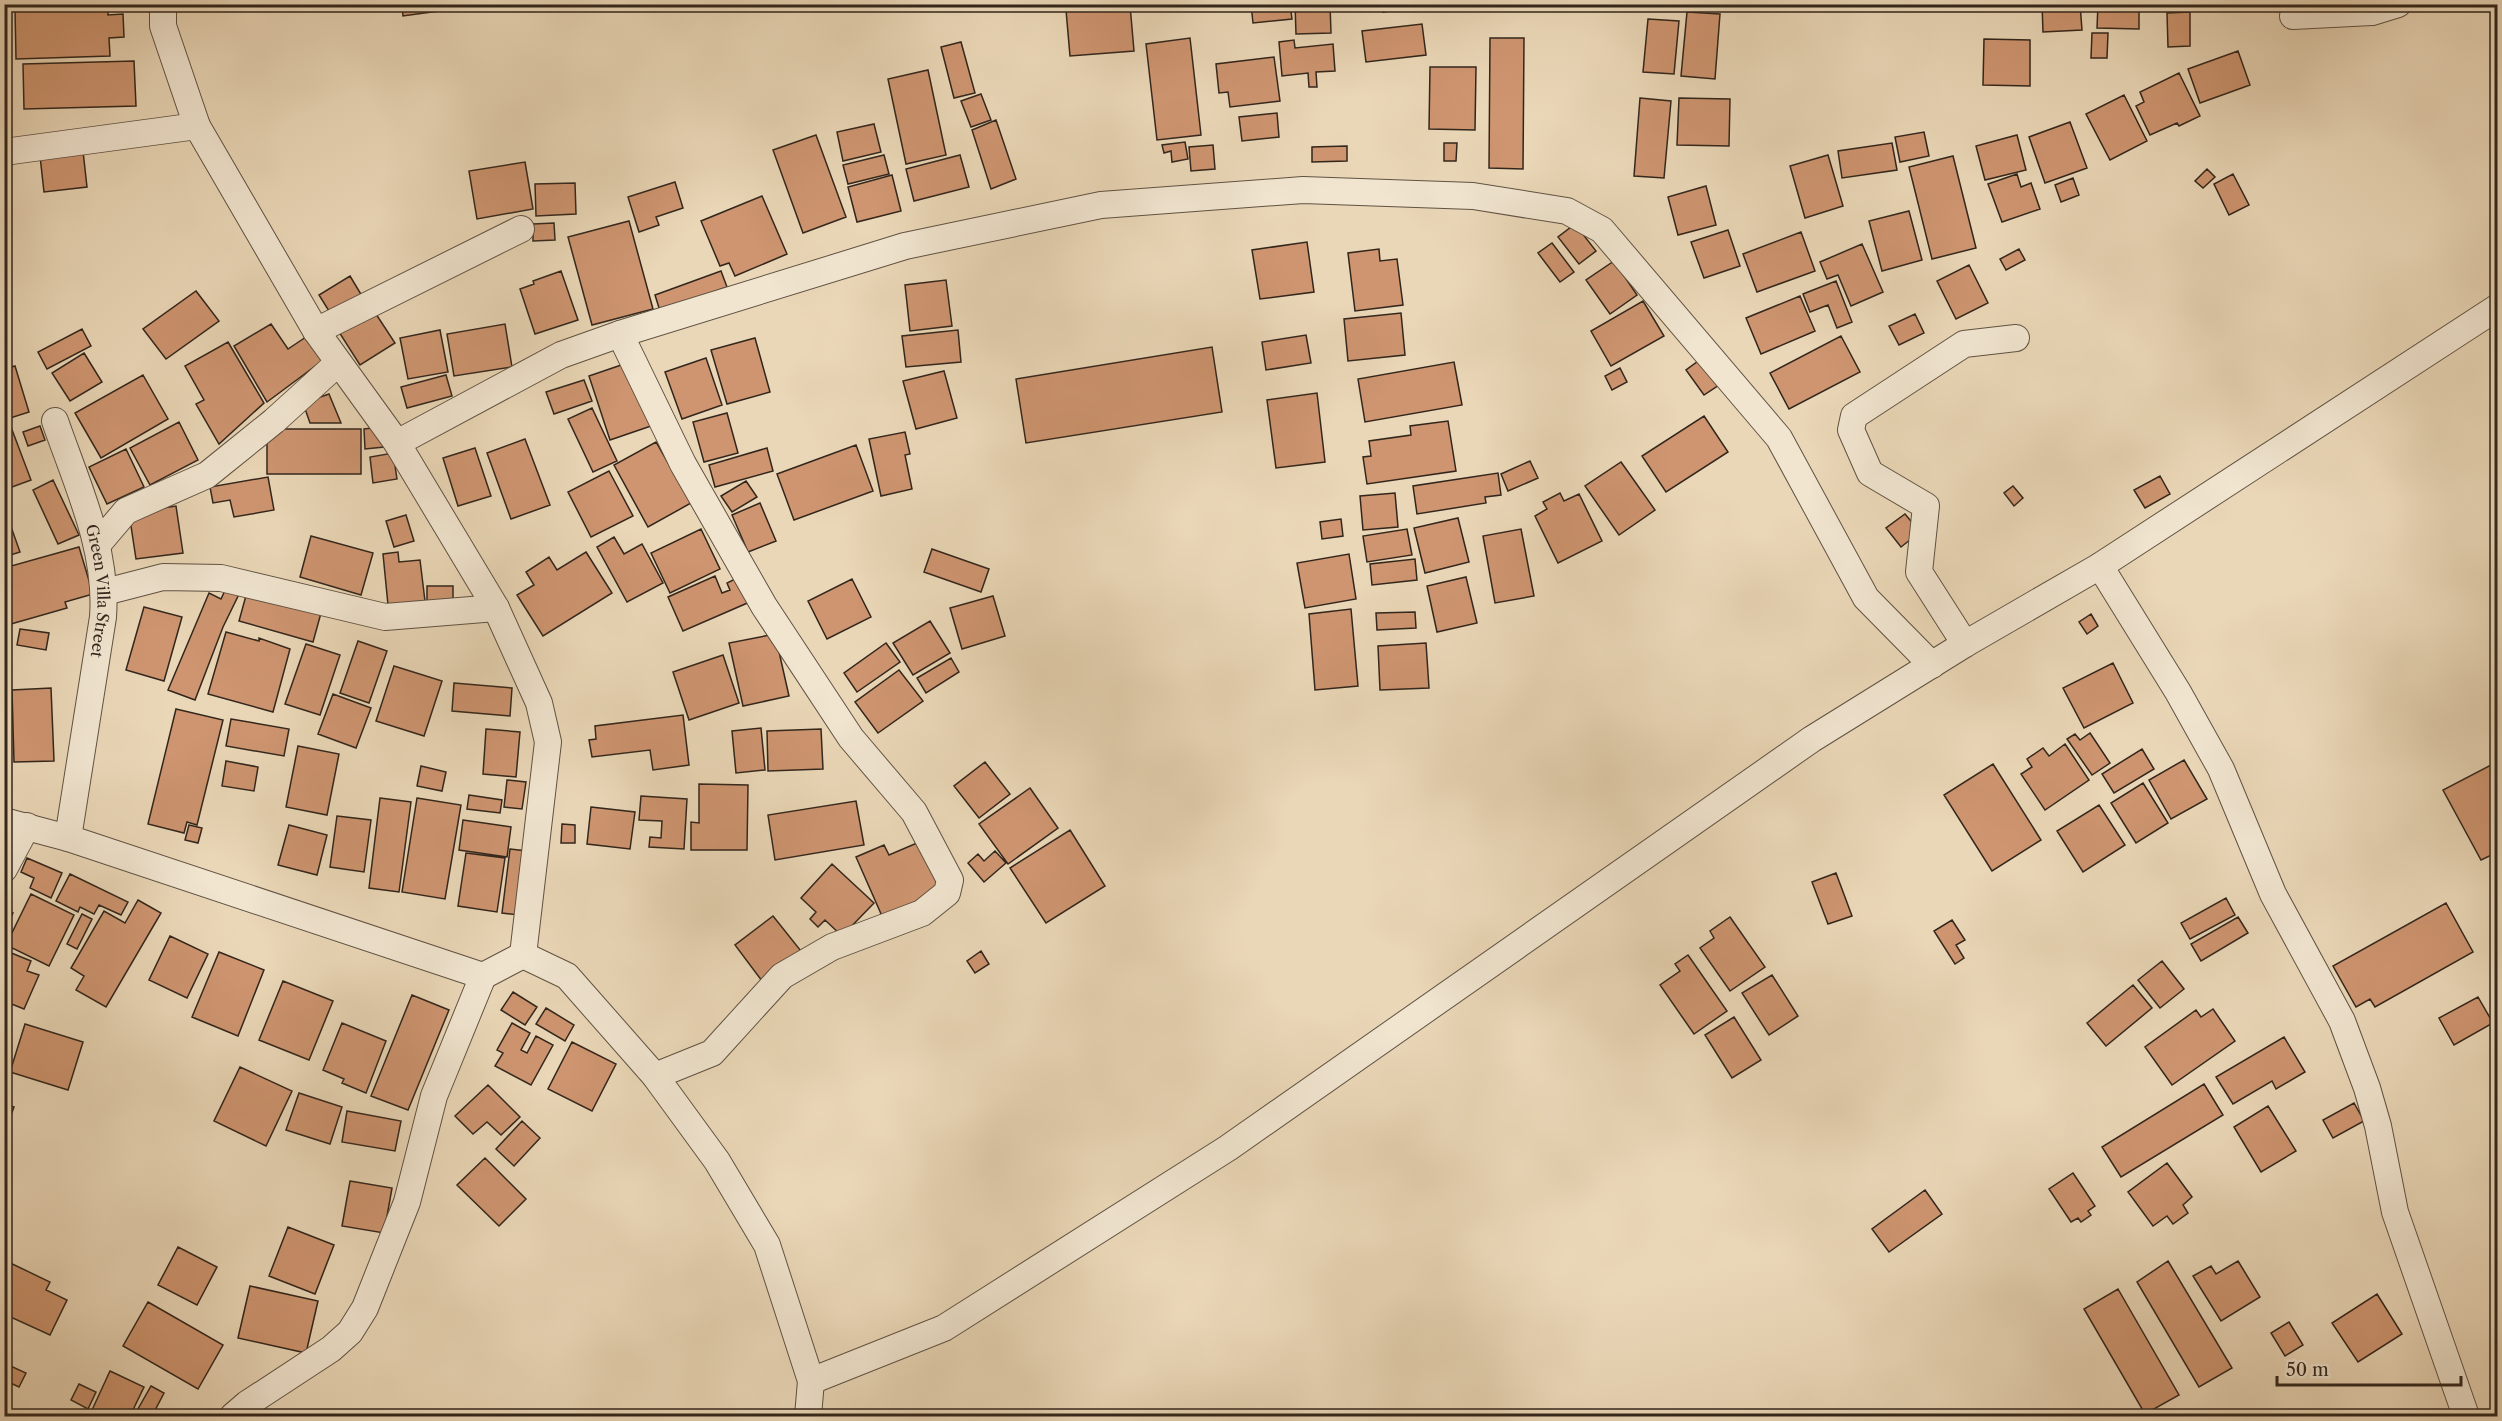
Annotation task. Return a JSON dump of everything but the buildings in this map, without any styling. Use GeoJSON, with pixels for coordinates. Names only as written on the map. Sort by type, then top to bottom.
{"type":"FeatureCollection","features":[{"type":"Feature","properties":{"kind":"street"},"geometry":{"type":"LineString","coordinates":[[163,4],[164,26],[197,126],[316,331],[397,443],[496,608],[539,703],[548,742],[523,955]]}},
{"type":"Feature","properties":{"kind":"street"},"geometry":{"type":"LineString","coordinates":[[2293,16],[2373,12],[2398,4]]}},
{"type":"Feature","properties":{"kind":"street"},"geometry":{"type":"LineString","coordinates":[[4,153],[197,126]]}},
{"type":"Feature","properties":{"kind":"street"},"geometry":{"type":"LineString","coordinates":[[397,443],[561,355],[620,334],[905,246],[1101,205],[1302,190],[1473,196],[1567,211],[1602,230],[1779,438],[1866,598],[1932,666]]}},
{"type":"Feature","properties":{"kind":"street"},"geometry":{"type":"LineString","coordinates":[[316,331],[521,229]]}},
{"type":"Feature","properties":{"kind":"street"},"geometry":{"type":"LineString","coordinates":[[812,1381],[944,1328],[1218,1154],[1812,739],[1965,644],[2100,566],[2498,307]]}},
{"type":"Feature","properties":{"kind":"street"},"geometry":{"type":"LineString","coordinates":[[620,334],[683,464],[764,606],[851,738],[914,812],[950,880],[948,893],[922,912],[832,947],[782,976],[712,1053],[655,1076]]}},
{"type":"Feature","properties":{"kind":"street"},"geometry":{"type":"LineString","coordinates":[[1965,644],[1919,572],[1926,506],[1870,473],[1851,430],[1854,416],[1860,411],[1964,344],[2016,338]]}},
{"type":"Feature","properties":{"kind":"street"},"geometry":{"type":"LineString","coordinates":[[98,544],[126,511],[207,475],[281,416],[338,363]]}},
{"type":"Feature","properties":{"kind":"street","name":"Green Villa Street"},"geometry":{"type":"LineString","coordinates":[[55,421],[98,544],[105,592],[68,838]]}},
{"type":"Feature","properties":{"kind":"street"},"geometry":{"type":"LineString","coordinates":[[2100,566],[2178,692],[2221,769],[2273,894],[2342,1021],[2370,1098],[2395,1212],[2466,1416]]}},
{"type":"Feature","properties":{"kind":"street"},"geometry":{"type":"LineString","coordinates":[[105,592],[163,577],[221,578],[385,617],[496,608]]}},
{"type":"Feature","properties":{"kind":"street"},"geometry":{"type":"LineString","coordinates":[[4,869],[16,823],[68,838],[483,976]]}},
{"type":"Feature","properties":{"kind":"street"},"geometry":{"type":"LineString","coordinates":[[523,955],[567,976],[655,1076],[717,1161],[767,1245],[812,1381],[808,1416]]}},
{"type":"Feature","properties":{"kind":"street"},"geometry":{"type":"LineString","coordinates":[[233,1416],[247,1404],[331,1349],[350,1332],[365,1308],[407,1202],[434,1096],[483,976],[523,955]]}}]}
